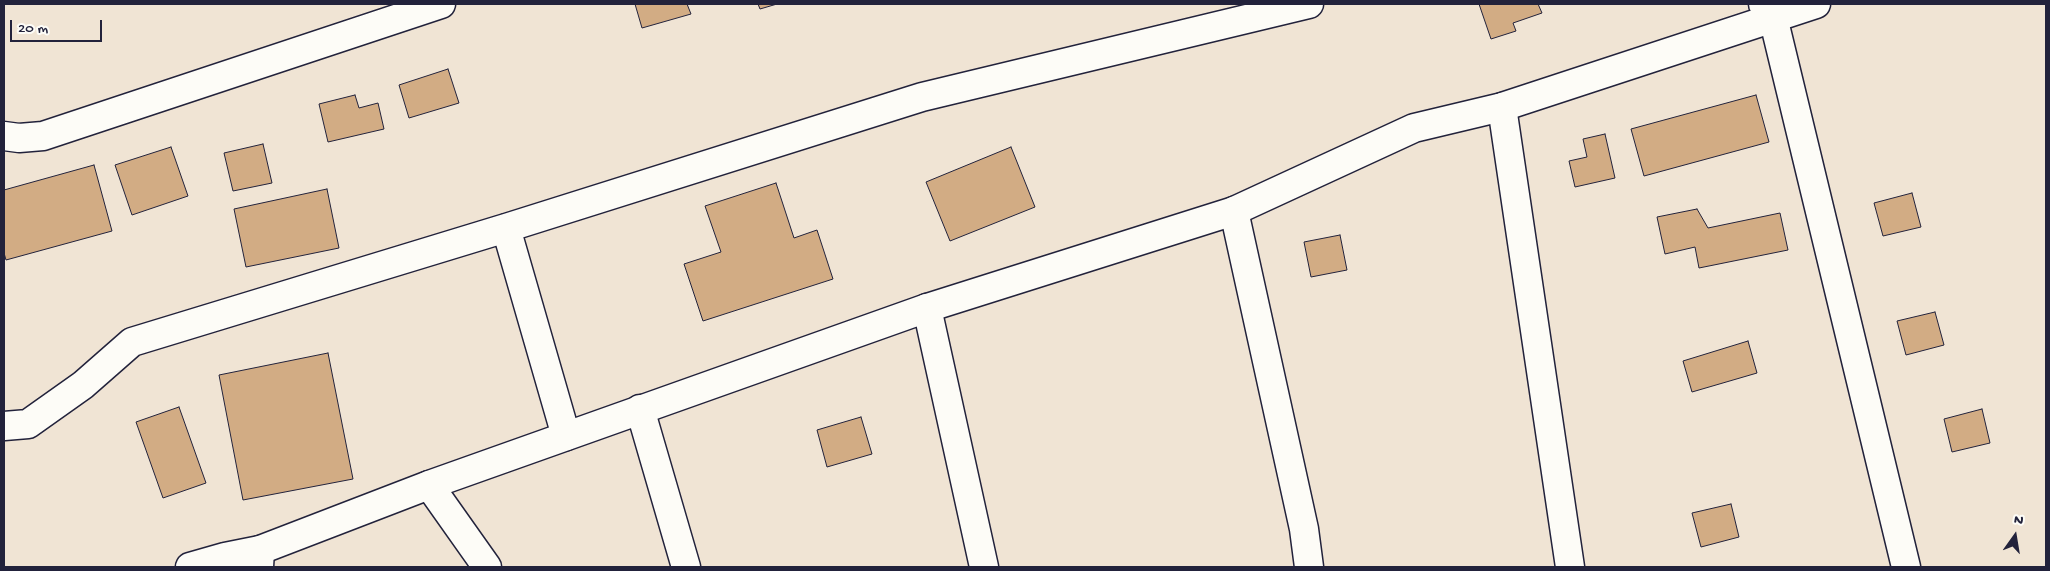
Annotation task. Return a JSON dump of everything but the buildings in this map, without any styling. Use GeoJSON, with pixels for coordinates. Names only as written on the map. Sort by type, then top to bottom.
{"type":"FeatureCollection","features":[{"type":"Feature","properties":{"kind":"street"},"geometry":{"type":"LineString","coordinates":[[4,136],[19,138],[43,136],[441,4]]}},
{"type":"Feature","properties":{"kind":"street"},"geometry":{"type":"LineString","coordinates":[[4,426],[28,424],[83,386],[132,342],[506,228],[922,97],[1309,4]]}},
{"type":"Feature","properties":{"kind":"street"},"geometry":{"type":"LineString","coordinates":[[190,567],[225,557],[259,558],[429,485],[566,436],[927,308],[1234,211],[1414,128],[1502,107],[1768,11],[1816,4]]}},
{"type":"Feature","properties":{"kind":"street"},"geometry":{"type":"LineString","coordinates":[[1768,11],[1906,567]]}},
{"type":"Feature","properties":{"kind":"street"},"geometry":{"type":"LineString","coordinates":[[1502,107],[1570,567]]}},
{"type":"Feature","properties":{"kind":"street"},"geometry":{"type":"LineString","coordinates":[[1234,211],[1302,519],[1309,567]]}},
{"type":"Feature","properties":{"kind":"street"},"geometry":{"type":"LineString","coordinates":[[506,228],[566,436]]}},
{"type":"Feature","properties":{"kind":"street"},"geometry":{"type":"LineString","coordinates":[[927,308],[984,567]]}},
{"type":"Feature","properties":{"kind":"street"},"geometry":{"type":"LineString","coordinates":[[640,410],[686,567]]}},
{"type":"Feature","properties":{"kind":"street"},"geometry":{"type":"LineString","coordinates":[[429,485],[487,567]]}}]}
